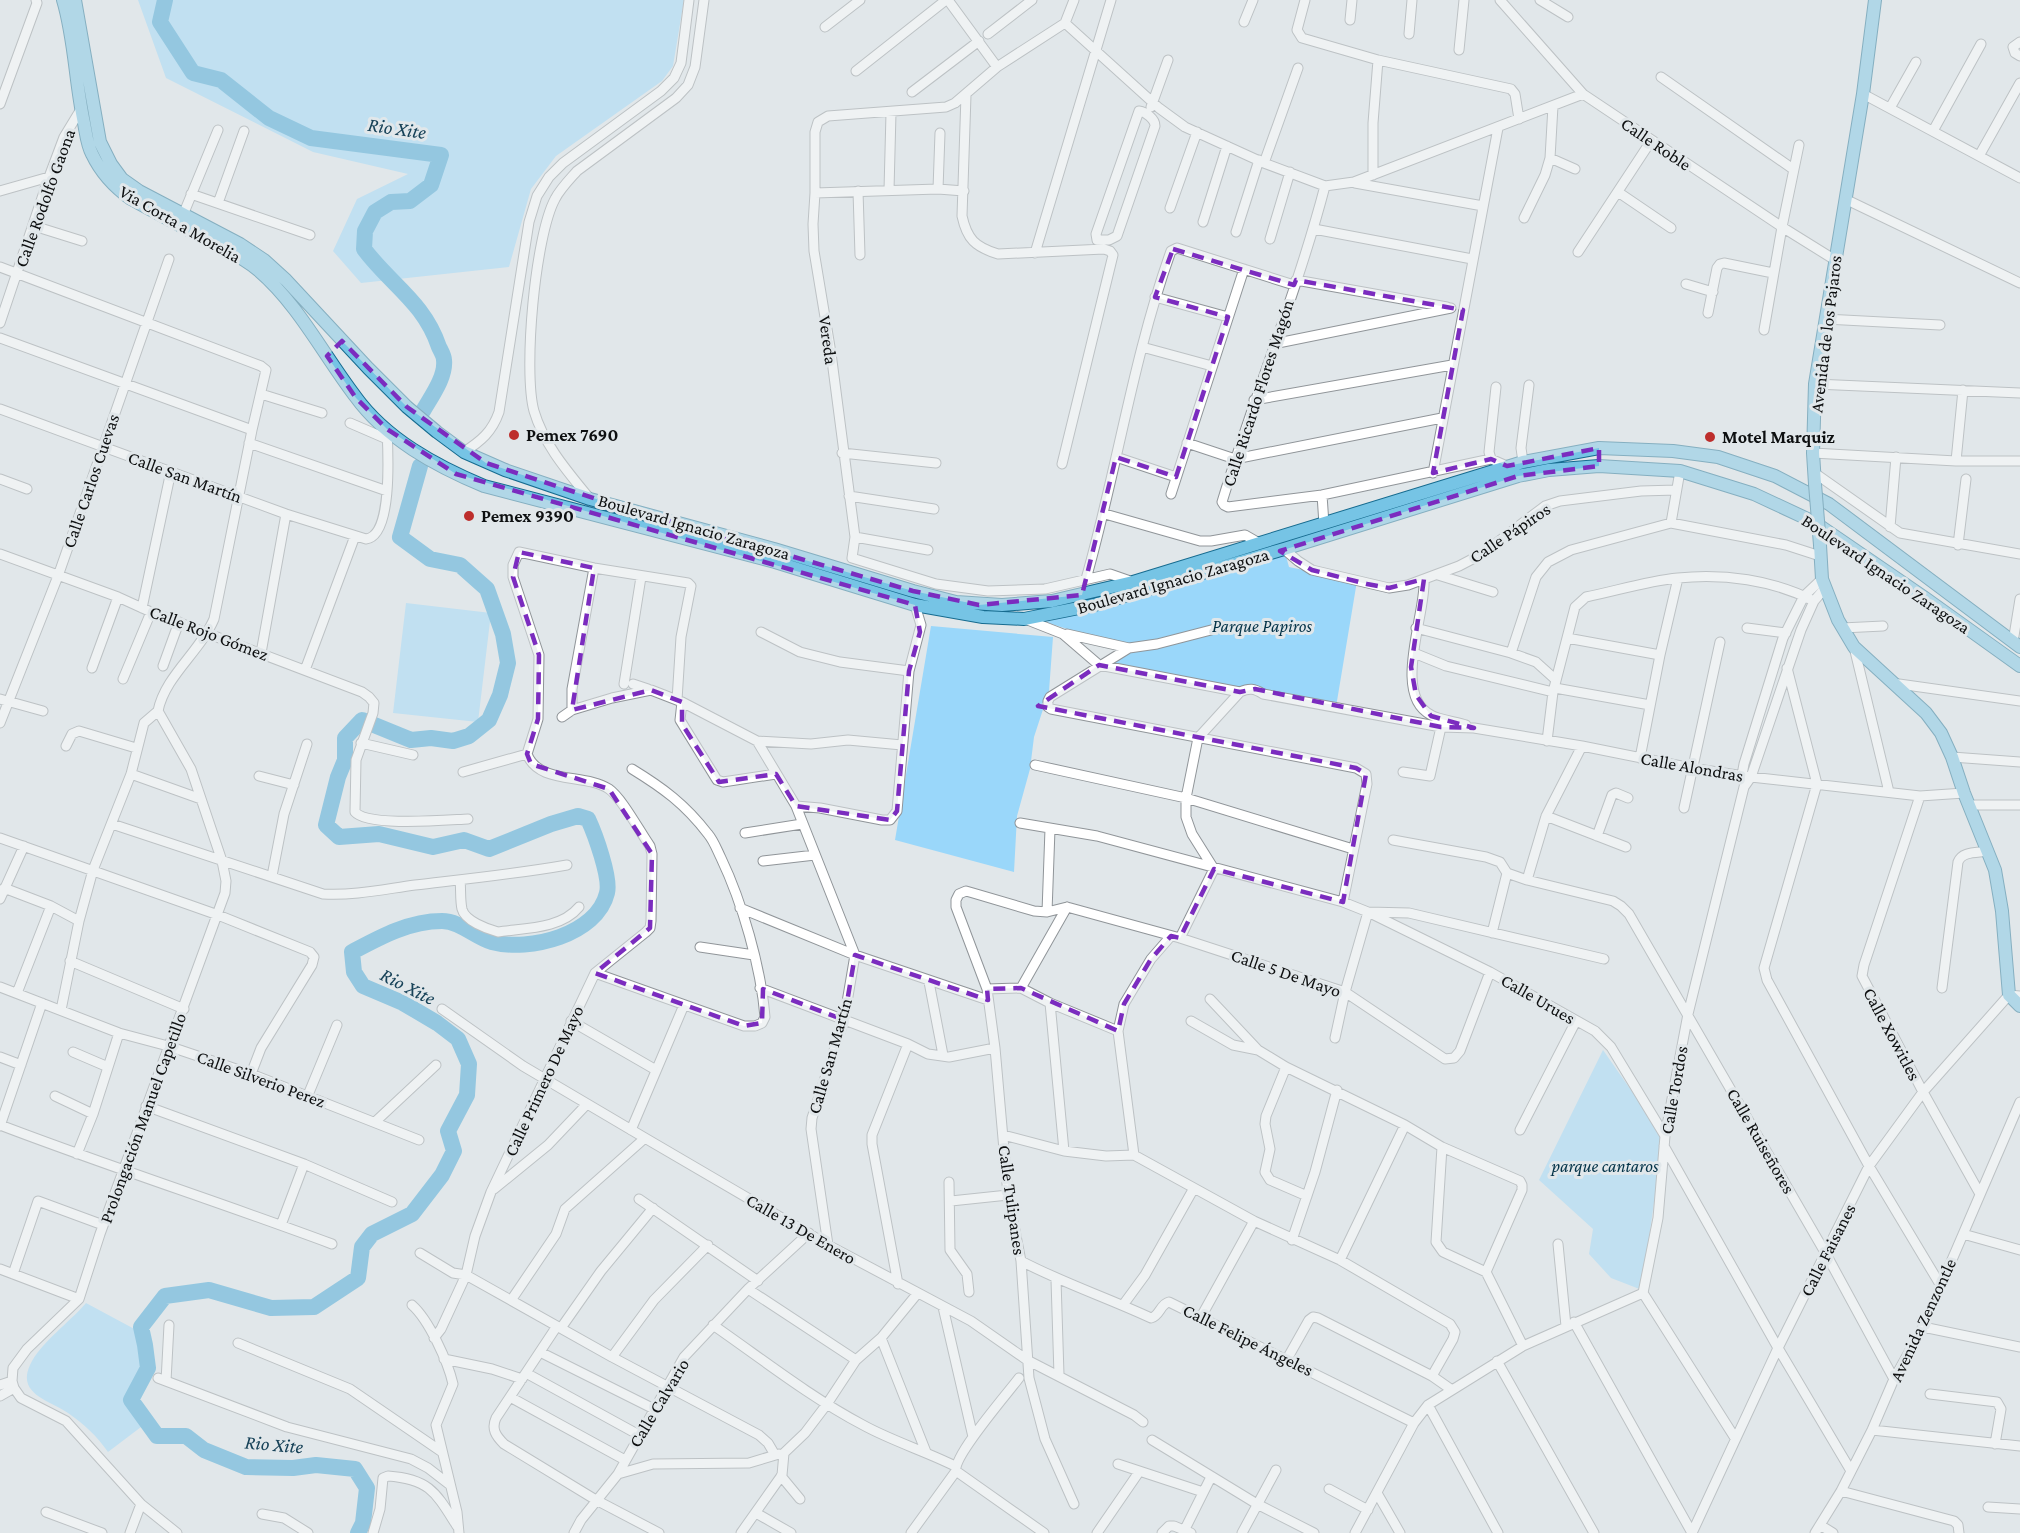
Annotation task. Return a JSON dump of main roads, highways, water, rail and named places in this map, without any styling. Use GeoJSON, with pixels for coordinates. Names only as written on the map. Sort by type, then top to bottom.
{"type":"FeatureCollection","features":[{"type":"Feature","properties":{"kind":"main road","name":"Via Corta a Morelia"},"geometry":{"type":"LineString","coordinates":[[63,0],[90,152],[102,172],[115,187],[131,199],[238,256],[257,269],[293,308],[327,356]]}},
{"type":"Feature","properties":{"kind":"main road","name":"Via Corta a Morelia"},"geometry":{"type":"LineString","coordinates":[[75,0],[100,142],[122,179],[183,215],[240,244],[264,260],[286,280],[342,341]]}},
{"type":"Feature","properties":{"kind":"main road","name":"Avenida de los Pajaros"},"geometry":{"type":"LineString","coordinates":[[1875,0],[1863,94],[1815,384],[1813,453],[1823,584],[1842,628],[1854,647],[1926,713],[1941,733],[1995,870],[2014,996]]}},
{"type":"Feature","properties":{"kind":"main road"},"geometry":{"type":"LineString","coordinates":[[327,356],[342,341]]}},
{"type":"Feature","properties":{"kind":"main road","name":"Boulevard Ignacio Zaragoza"},"geometry":{"type":"LineString","coordinates":[[342,341],[407,407],[437,432],[464,452],[505,470],[590,499],[956,602],[1002,605],[1052,601],[1133,582],[1508,466],[1599,448],[1673,451],[1718,457],[1775,476],[1829,504],[2017,645]]}},
{"type":"Feature","properties":{"kind":"main road","name":"Boulevard Ignacio Zaragoza"},"geometry":{"type":"LineString","coordinates":[[327,356],[356,398],[387,434],[436,464],[484,486],[775,562],[915,605],[983,617],[1024,619],[1094,605],[1518,476],[1549,470],[1599,466],[1680,471],[1754,494],[1814,522],[2020,666]]}},
{"type":"Feature","properties":{"kind":"main road"},"geometry":{"type":"LineString","coordinates":[[1599,448],[1599,466]]}},
{"type":"Feature","properties":{"kind":"main road"},"geometry":{"type":"LineString","coordinates":[[2014,996],[2020,1006]]}},
{"type":"Feature","properties":{"kind":"waterway","name":"Rio Xite"},"geometry":{"type":"LineString","coordinates":[[165,0],[160,22],[193,73],[221,80],[269,118],[311,138],[441,155],[431,185],[410,201],[391,202],[375,212],[365,231],[364,249],[416,305],[433,331],[443,357],[443,373],[423,411]]}},
{"type":"Feature","properties":{"kind":"waterway","name":"Rio Xite"},"geometry":{"type":"LineString","coordinates":[[358,1533],[363,1523],[367,1488],[355,1469],[316,1465],[293,1468],[246,1467],[204,1450],[186,1436],[157,1436],[131,1400],[148,1368],[141,1327],[165,1296],[209,1290],[271,1308],[314,1307],[358,1278],[362,1247],[372,1234],[412,1214],[442,1175],[454,1151],[448,1131],[467,1095],[469,1064],[458,1039],[437,1023],[403,1003],[363,986],[354,972],[352,952],[406,927],[442,921],[461,926],[492,942],[507,944],[542,942],[576,930],[590,920],[601,908],[607,893],[607,877],[602,856],[588,819],[578,816],[551,824],[489,849],[464,840],[433,847],[379,834],[339,837],[326,825],[338,777],[345,760],[345,738],[362,720],[411,740],[431,738],[453,741],[469,736],[489,720],[500,695],[508,663],[503,634],[487,589],[460,565],[430,559],[400,537],[420,466]]}},
{"type":"Feature","properties":{"kind":"place","name":"Pemex 7690"},"geometry":{"type":"Point","coordinates":[514,435]}},
{"type":"Feature","properties":{"kind":"place","name":"Motel Marquiz"},"geometry":{"type":"Point","coordinates":[1710,437]}},
{"type":"Feature","properties":{"kind":"place","name":"Pemex 9390"},"geometry":{"type":"Point","coordinates":[469,516]}},
{"type":"Feature","properties":{"kind":"park label","name":"Parque Papiros"},"geometry":{"type":"Point","coordinates":[1262,626]}},
{"type":"Feature","properties":{"kind":"park label","name":"parque cantaros"},"geometry":{"type":"Point","coordinates":[1605,1166]}}]}
